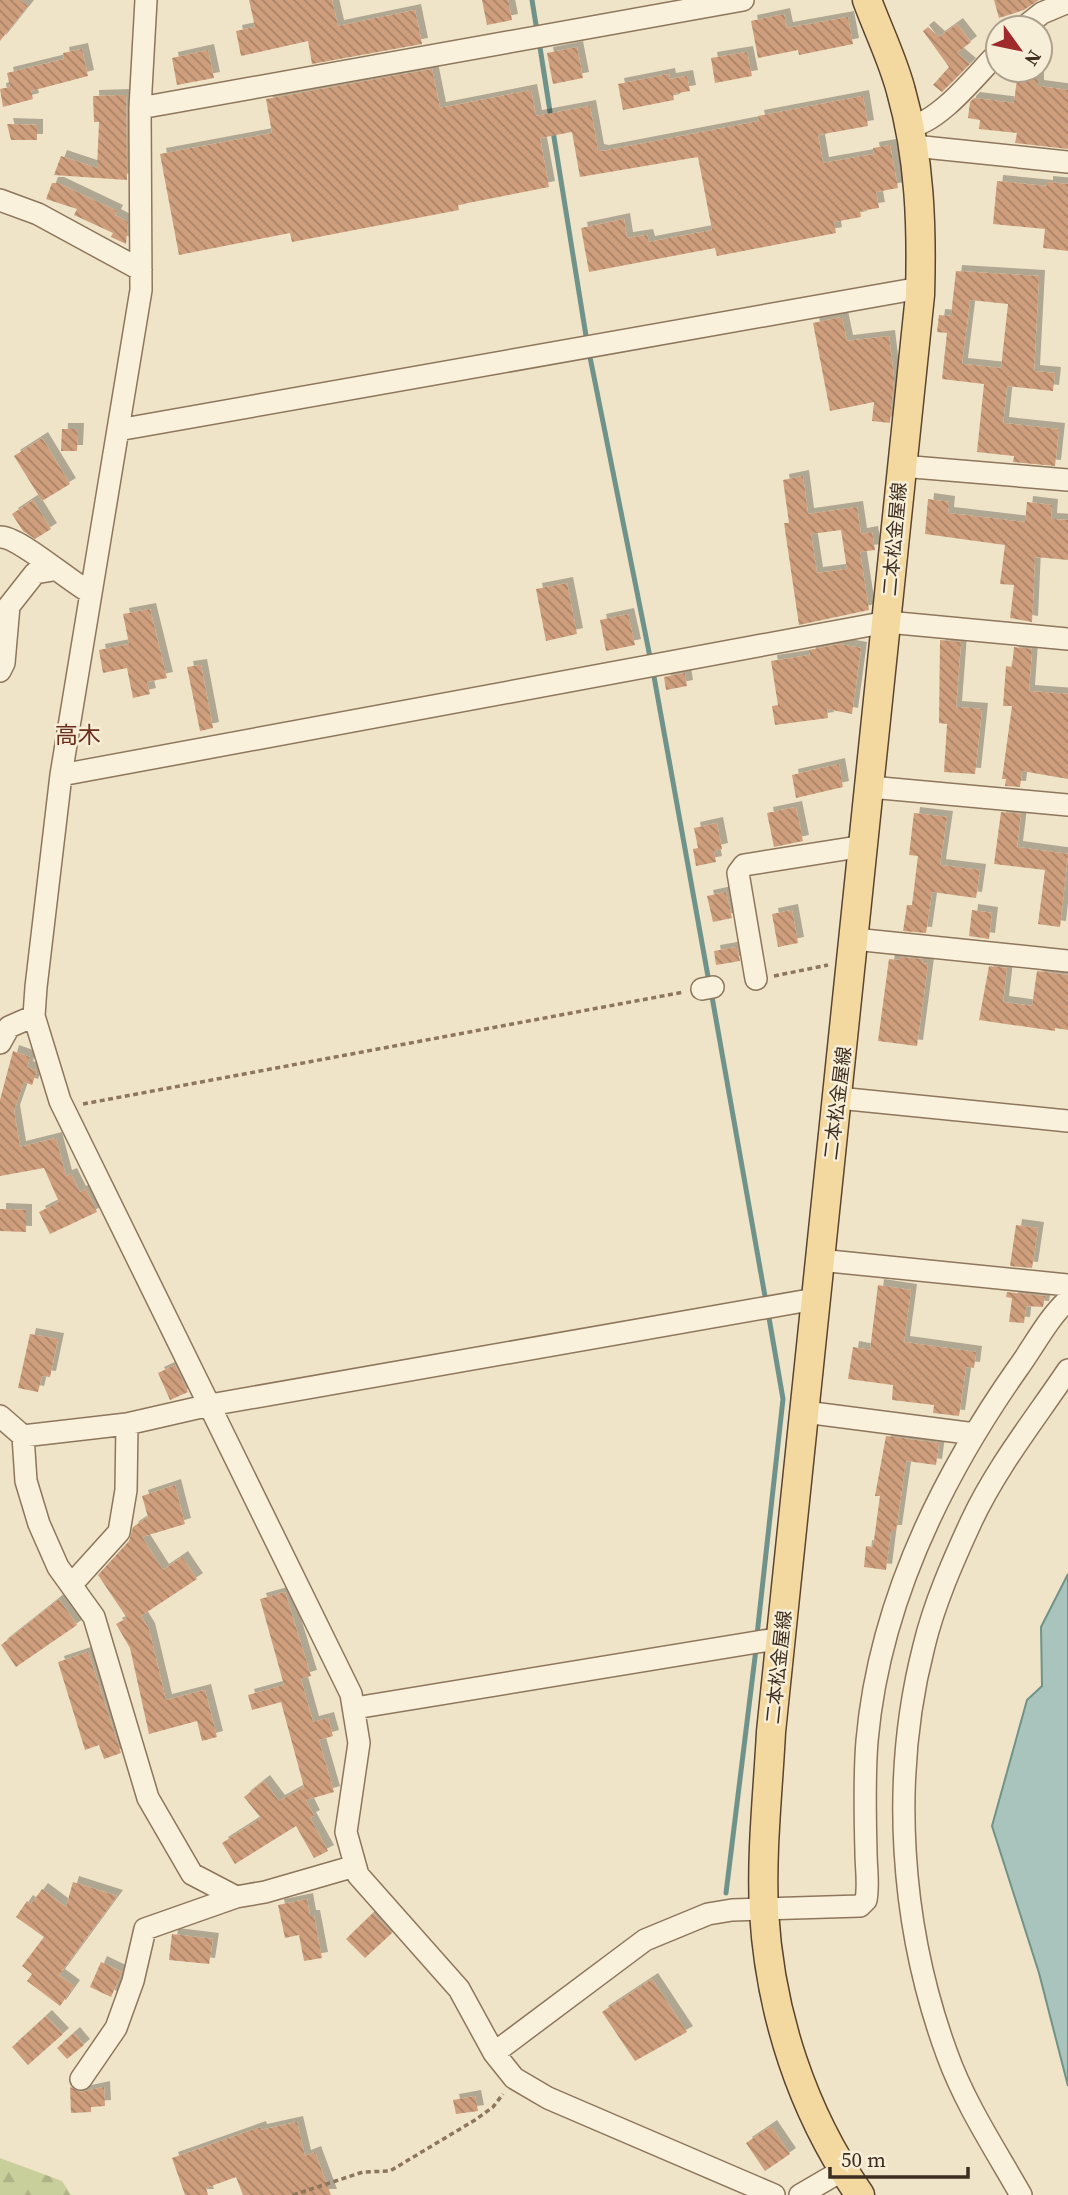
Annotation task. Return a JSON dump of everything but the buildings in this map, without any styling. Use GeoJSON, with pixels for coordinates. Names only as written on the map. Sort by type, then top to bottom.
{"type":"FeatureCollection","features":[{"type":"Feature","properties":{"kind":"main road","name":"二本松金屋線"},"geometry":{"type":"LineString","coordinates":[[860,2195],[842,2170],[811,2112],[778,2012],[764,1911],[769,1773],[767,1640],[805,1412],[920,288],[922,241],[912,136],[901,90],[867,0]]}},
{"type":"Feature","properties":{"kind":"street"},"geometry":{"type":"LineString","coordinates":[[146,0],[140,108],[141,290],[61,775],[34,1016],[64,1108],[346,1681],[355,1709],[359,1743],[346,1832],[358,1875],[386,1910],[459,1989],[494,2053],[514,2078],[548,2098],[774,2195]]}},
{"type":"Feature","properties":{"kind":"street"},"geometry":{"type":"LineString","coordinates":[[140,108],[743,0]]}},
{"type":"Feature","properties":{"kind":"street"},"geometry":{"type":"LineString","coordinates":[[1041,14],[1068,2]]}},
{"type":"Feature","properties":{"kind":"street"},"geometry":{"type":"LineString","coordinates":[[912,136],[984,67]]}},
{"type":"Feature","properties":{"kind":"street"},"geometry":{"type":"LineString","coordinates":[[912,136],[1068,162]]}},
{"type":"Feature","properties":{"kind":"street"},"geometry":{"type":"LineString","coordinates":[[0,200],[38,214],[141,270]]}},
{"type":"Feature","properties":{"kind":"street"},"geometry":{"type":"LineString","coordinates":[[118,430],[920,288]]}},
{"type":"Feature","properties":{"kind":"street"},"geometry":{"type":"LineString","coordinates":[[901,467],[1068,480]]}},
{"type":"Feature","properties":{"kind":"street"},"geometry":{"type":"LineString","coordinates":[[0,537],[13,539],[54,570],[91,593]]}},
{"type":"Feature","properties":{"kind":"street"},"geometry":{"type":"LineString","coordinates":[[0,671],[4,663],[9,606],[35,573],[54,570]]}},
{"type":"Feature","properties":{"kind":"street"},"geometry":{"type":"LineString","coordinates":[[61,775],[887,622],[1068,639]]}},
{"type":"Feature","properties":{"kind":"street"},"geometry":{"type":"LineString","coordinates":[[870,787],[1068,805]]}},
{"type":"Feature","properties":{"kind":"street"},"geometry":{"type":"LineString","coordinates":[[756,979],[737,873],[744,865],[864,846]]}},
{"type":"Feature","properties":{"kind":"street"},"geometry":{"type":"LineString","coordinates":[[853,950],[1068,961]]}},
{"type":"Feature","properties":{"kind":"street"},"geometry":{"type":"LineString","coordinates":[[0,1043],[9,1027],[34,1016]]}},
{"type":"Feature","properties":{"kind":"street"},"geometry":{"type":"LineString","coordinates":[[838,1098],[1068,1121]]}},
{"type":"Feature","properties":{"kind":"street"},"geometry":{"type":"LineString","coordinates":[[819,1260],[1068,1285]]}},
{"type":"Feature","properties":{"kind":"street"},"geometry":{"type":"LineString","coordinates":[[23,1436],[127,1424],[210,1405],[815,1299]]}},
{"type":"Feature","properties":{"kind":"street"},"geometry":{"type":"LineString","coordinates":[[494,2053],[645,1940],[709,1914],[732,1910],[860,1906],[866,1900],[864,1787],[867,1738],[884,1643],[902,1580],[939,1497],[975,1434],[1068,1300]]}},
{"type":"Feature","properties":{"kind":"street"},"geometry":{"type":"LineString","coordinates":[[1021,2195],[971,2107],[947,2054],[920,1966],[910,1904],[905,1798],[911,1723],[924,1646],[950,1573],[972,1520],[1068,1370]]}},
{"type":"Feature","properties":{"kind":"street"},"geometry":{"type":"LineString","coordinates":[[805,1412],[975,1434]]}},
{"type":"Feature","properties":{"kind":"street"},"geometry":{"type":"LineString","coordinates":[[0,1416],[23,1436],[26,1481],[39,1524],[58,1567],[94,1617],[148,1798],[192,1874],[236,1897]]}},
{"type":"Feature","properties":{"kind":"street"},"geometry":{"type":"LineString","coordinates":[[72,1584],[119,1532],[126,1490],[127,1424]]}},
{"type":"Feature","properties":{"kind":"street"},"geometry":{"type":"LineString","coordinates":[[355,1709],[767,1640]]}},
{"type":"Feature","properties":{"kind":"street"},"geometry":{"type":"LineString","coordinates":[[81,2079],[116,2028],[145,1929],[236,1897],[265,1892],[355,1866]]}},
{"type":"Feature","properties":{"kind":"street"},"geometry":{"type":"LineString","coordinates":[[800,2195],[842,2170]]}},
{"type":"Feature","properties":{"kind":"path"},"geometry":{"type":"LineString","coordinates":[[756,979],[853,950]]}},
{"type":"Feature","properties":{"kind":"path"},"geometry":{"type":"LineString","coordinates":[[64,1108],[708,988]]}},
{"type":"Feature","properties":{"kind":"path"},"geometry":{"type":"LineString","coordinates":[[293,2195],[363,2172],[390,2171],[424,2153],[493,2107],[514,2078]]}},
{"type":"Feature","properties":{"kind":"green space"},"geometry":{"type":"Polygon","coordinates":[[[0,2158],[62,2181],[71,2195],[0,2195],[0,2158]]]}},
{"type":"Feature","properties":{"kind":"water"},"geometry":{"type":"Polygon","coordinates":[[[1068,1574],[1068,2086],[1039,1973],[992,1826],[1027,1700],[1042,1686],[1041,1627],[1068,1574]]]}},
{"type":"Feature","properties":{"kind":"waterway"},"geometry":{"type":"LineString","coordinates":[[532,0],[537,31]]}},
{"type":"Feature","properties":{"kind":"waterway"},"geometry":{"type":"LineString","coordinates":[[539,41],[551,118]]}},
{"type":"Feature","properties":{"kind":"waterway"},"geometry":{"type":"LineString","coordinates":[[553,131],[587,342]]}},
{"type":"Feature","properties":{"kind":"waterway"},"geometry":{"type":"LineString","coordinates":[[589,352],[651,662]]}},
{"type":"Feature","properties":{"kind":"waterway"},"geometry":{"type":"LineString","coordinates":[[653,671],[709,982]]}},
{"type":"Feature","properties":{"kind":"waterway"},"geometry":{"type":"LineString","coordinates":[[711,991],[766,1302]]}},
{"type":"Feature","properties":{"kind":"waterway"},"geometry":{"type":"LineString","coordinates":[[757,1635],[783,1399],[768,1312]]}},
{"type":"Feature","properties":{"kind":"waterway"},"geometry":{"type":"LineString","coordinates":[[726,1893],[756,1649]]}},
{"type":"Feature","properties":{"kind":"district","name":"高木"},"geometry":{"type":"Point","coordinates":[78,735]}}]}
